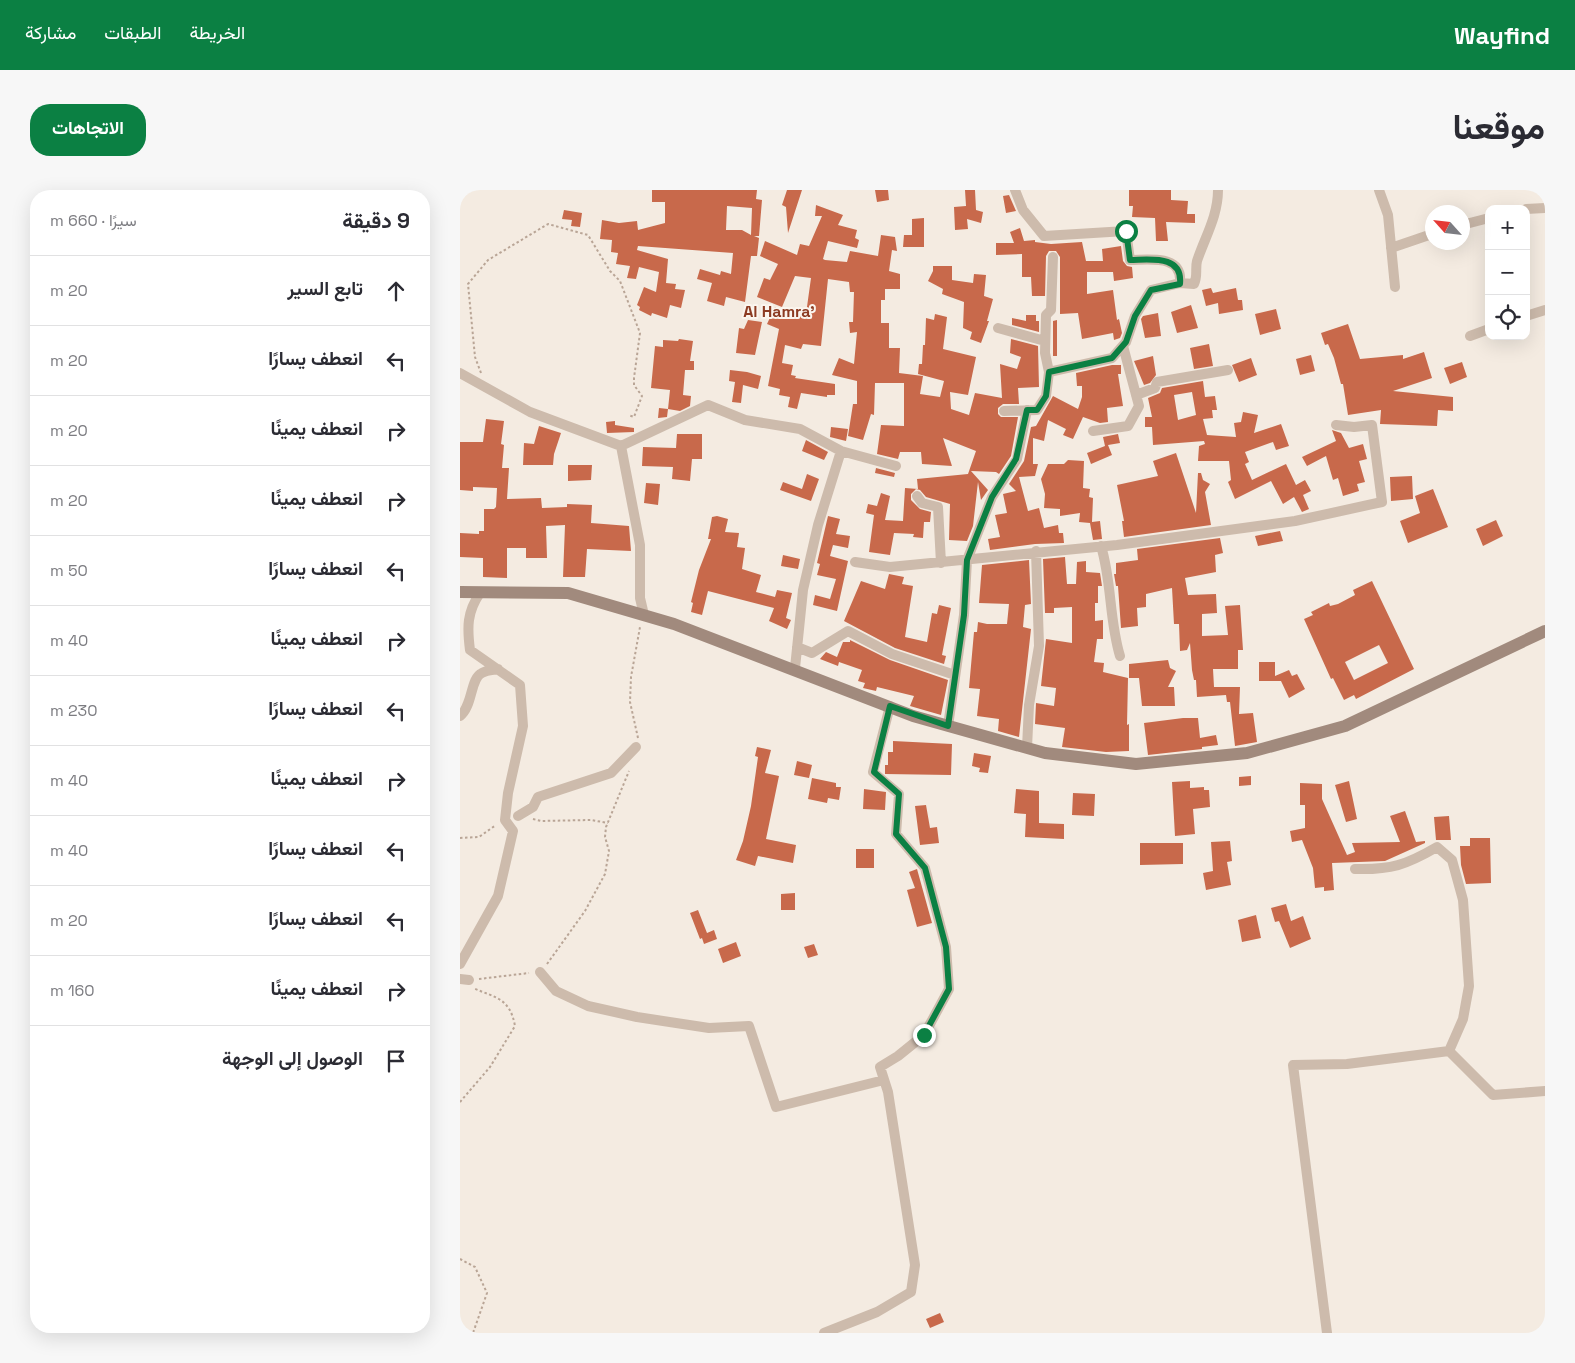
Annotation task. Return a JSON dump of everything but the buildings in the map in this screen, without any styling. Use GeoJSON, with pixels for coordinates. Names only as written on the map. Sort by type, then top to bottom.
{"type":"FeatureCollection","features":[{"type":"Feature","properties":{"kind":"street"},"geometry":{"type":"LineString","coordinates":[[1015,190],[1023,210],[1044,236],[1126,231],[1130,260],[1142,258],[1170,261],[1176,266],[1181,276],[1180,284]]}},
{"type":"Feature","properties":{"kind":"street"},"geometry":{"type":"LineString","coordinates":[[1049,372],[1112,358],[1123,346],[1135,316],[1151,290],[1180,284],[1194,284],[1198,277],[1196,264],[1214,221],[1218,190]]}},
{"type":"Feature","properties":{"kind":"street"},"geometry":{"type":"LineString","coordinates":[[1379,190],[1388,215],[1395,287]]}},
{"type":"Feature","properties":{"kind":"street"},"geometry":{"type":"LineString","coordinates":[[1530,210],[1545,208]]}},
{"type":"Feature","properties":{"kind":"street"},"geometry":{"type":"LineString","coordinates":[[1470,223],[1485,219]]}},
{"type":"Feature","properties":{"kind":"street"},"geometry":{"type":"LineString","coordinates":[[1391,248],[1425,236]]}},
{"type":"Feature","properties":{"kind":"street"},"geometry":{"type":"LineString","coordinates":[[1004,411],[1037,410],[1046,396],[1049,372],[1045,341],[1046,315],[1051,310],[1053,257]]}},
{"type":"Feature","properties":{"kind":"street"},"geometry":{"type":"LineString","coordinates":[[1530,315],[1545,310]]}},
{"type":"Feature","properties":{"kind":"street"},"geometry":{"type":"LineString","coordinates":[[998,328],[1045,341]]}},
{"type":"Feature","properties":{"kind":"street"},"geometry":{"type":"LineString","coordinates":[[1470,336],[1485,330]]}},
{"type":"Feature","properties":{"kind":"street"},"geometry":{"type":"LineString","coordinates":[[1093,431],[1128,426],[1139,406],[1123,346]]}},
{"type":"Feature","properties":{"kind":"street"},"geometry":{"type":"LineString","coordinates":[[1136,395],[1155,388],[1157,382],[1228,370]]}},
{"type":"Feature","properties":{"kind":"street"},"geometry":{"type":"LineString","coordinates":[[460,373],[530,412],[621,446],[708,405],[744,420],[800,429],[841,452],[896,466]]}},
{"type":"Feature","properties":{"kind":"street"},"geometry":{"type":"LineString","coordinates":[[948,726],[964,615],[967,560],[992,497],[1016,459],[1027,410]]}},
{"type":"Feature","properties":{"kind":"street"},"geometry":{"type":"LineString","coordinates":[[855,562],[890,567],[1101,546],[1295,521],[1382,502],[1372,424],[1354,427],[1336,425]]}},
{"type":"Feature","properties":{"kind":"street"},"geometry":{"type":"LineString","coordinates":[[621,446],[640,545],[640,598],[644,615]]}},
{"type":"Feature","properties":{"kind":"street"},"geometry":{"type":"LineString","coordinates":[[795,668],[805,581],[818,525],[841,452]]}},
{"type":"Feature","properties":{"kind":"street"},"geometry":{"type":"LineString","coordinates":[[917,496],[922,503],[938,507],[941,563]]}},
{"type":"Feature","properties":{"kind":"street"},"geometry":{"type":"LineString","coordinates":[[1101,546],[1106,563],[1114,638],[1120,656]]}},
{"type":"Feature","properties":{"kind":"street"},"geometry":{"type":"LineString","coordinates":[[1026,748],[1030,704],[1039,646],[1036,551]]}},
{"type":"Feature","properties":{"kind":"street"},"geometry":{"type":"LineString","coordinates":[[460,592],[568,593],[674,624],[948,726],[1045,753],[1136,764],[1247,753],[1345,726],[1545,631]]}},
{"type":"Feature","properties":{"kind":"street"},"geometry":{"type":"LineString","coordinates":[[460,964],[498,896],[513,831],[505,820],[508,793],[524,726],[520,685],[470,650],[466,624],[473,604],[480,593]]}},
{"type":"Feature","properties":{"kind":"street"},"geometry":{"type":"LineString","coordinates":[[797,647],[812,653],[848,632],[892,654],[955,675]]}},
{"type":"Feature","properties":{"kind":"street"},"geometry":{"type":"LineString","coordinates":[[460,716],[469,704],[476,679],[481,673],[498,669]]}},
{"type":"Feature","properties":{"kind":"street"},"geometry":{"type":"LineString","coordinates":[[824,1333],[877,1312],[911,1292],[915,1265],[888,1092],[880,1067],[898,1056],[924,1035],[949,989],[946,947],[925,868],[896,834],[899,794],[874,772],[890,706]]}},
{"type":"Feature","properties":{"kind":"street"},"geometry":{"type":"LineString","coordinates":[[518,816],[533,807],[538,798],[552,791],[584,783],[611,773],[636,747]]}},
{"type":"Feature","properties":{"kind":"street"},"geometry":{"type":"LineString","coordinates":[[1355,869],[1385,870],[1415,860],[1438,847],[1452,860],[1463,900],[1469,986],[1463,1019],[1449,1051]]}},
{"type":"Feature","properties":{"kind":"street"},"geometry":{"type":"LineString","coordinates":[[540,972],[556,991],[588,1006],[637,1018],[709,1028],[749,1026],[776,1107],[884,1080]]}},
{"type":"Feature","properties":{"kind":"street"},"geometry":{"type":"LineString","coordinates":[[1449,1051],[1494,1095],[1545,1091]]}},
{"type":"Feature","properties":{"kind":"street"},"geometry":{"type":"LineString","coordinates":[[1327,1333],[1293,1065],[1347,1064],[1449,1051]]}},
{"type":"Feature","properties":{"kind":"path"},"geometry":{"type":"LineString","coordinates":[[482,375],[475,357],[468,284],[488,260],[548,224],[588,235],[610,271],[620,281],[640,333],[634,386],[642,396],[634,417],[628,415]]}},
{"type":"Feature","properties":{"kind":"path"},"geometry":{"type":"LineString","coordinates":[[460,1102],[490,1067],[515,1026],[513,1014],[506,1003],[471,988],[465,979],[540,972],[558,952],[605,874],[609,851],[605,837],[608,823],[638,737],[630,702],[631,677],[638,634],[644,615]]}},
{"type":"Feature","properties":{"kind":"path"},"geometry":{"type":"LineString","coordinates":[[518,816],[542,821],[590,820],[608,823]]}},
{"type":"Feature","properties":{"kind":"path"},"geometry":{"type":"LineString","coordinates":[[460,838],[479,837],[491,827],[505,820]]}},
{"type":"Feature","properties":{"kind":"path"},"geometry":{"type":"LineString","coordinates":[[460,1259],[475,1267],[487,1293],[473,1333]]}},
{"type":"Feature","properties":{"kind":"district","name":"Al Hamra'"},"geometry":{"type":"Point","coordinates":[779,311]}},
{"type":"Feature","properties":{"kind":"route"},"geometry":{"type":"LineString","coordinates":[[924,1035],[949,989],[946,947],[925,868],[896,834],[899,794],[874,772],[890,706],[913,716],[948,726],[964,615],[967,560],[995,490],[1014,466],[1019,453],[1027,410],[1037,410],[1046,396],[1049,372],[1112,358],[1126,342],[1135,316],[1151,290],[1172,283],[1180,284],[1181,276],[1176,266],[1170,261],[1159,262],[1156,259],[1142,258],[1130,260],[1126,231]]}}]}
